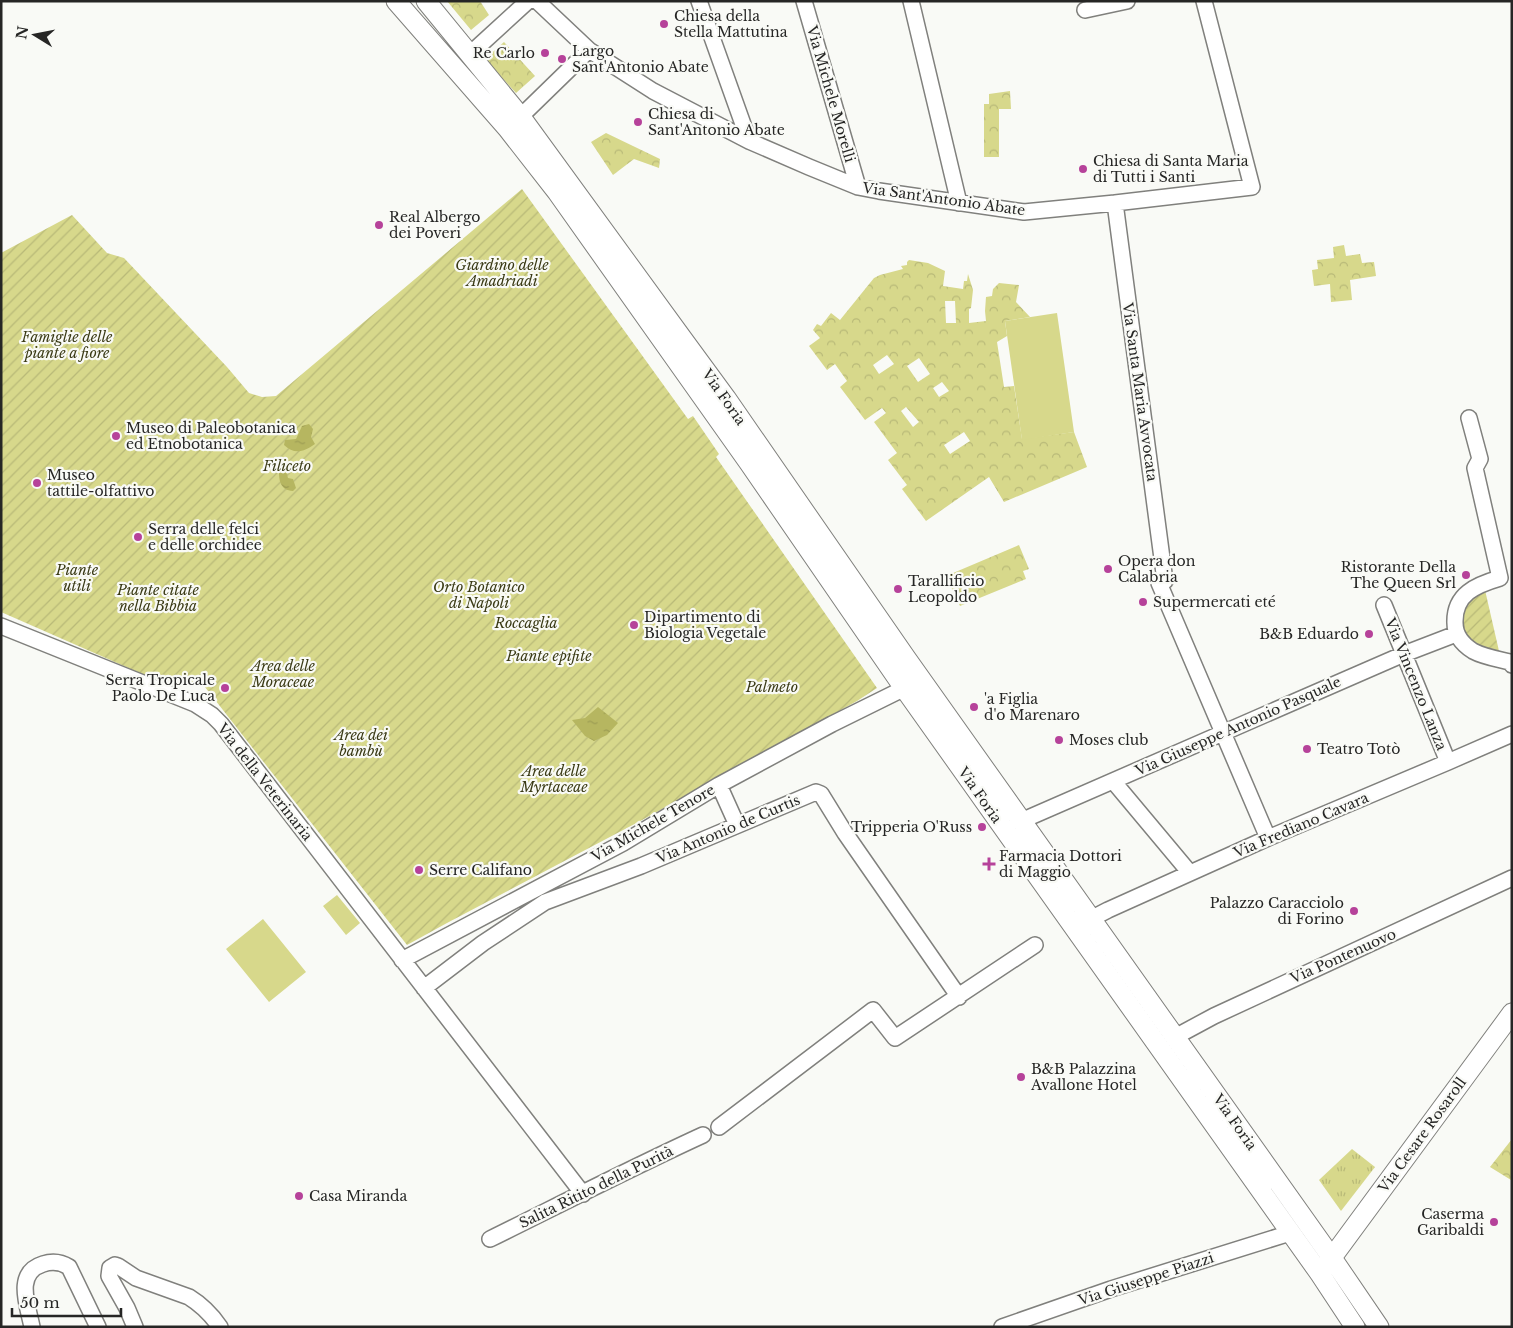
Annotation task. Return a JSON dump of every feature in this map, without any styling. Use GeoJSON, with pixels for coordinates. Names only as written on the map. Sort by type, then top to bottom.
{"type":"FeatureCollection","features":[{"type":"Feature","properties":{"kind":"main road","name":"Via Foria"},"geometry":{"type":"LineString","coordinates":[[396,1],[454,68],[514,123],[726,398],[922,681],[1332,1258],[1378,1327]]}},
{"type":"Feature","properties":{"kind":"main road","name":"Via Foria"},"geometry":{"type":"LineString","coordinates":[[426,1],[469,54],[557,192],[668,348],[904,688],[1356,1327]]}},
{"type":"Feature","properties":{"kind":"main road","name":"Via Cesare Rosaroll"},"geometry":{"type":"LineString","coordinates":[[1320,1274],[1512,1013]]}},
{"type":"Feature","properties":{"kind":"street"},"geometry":{"type":"LineString","coordinates":[[469,54],[528,1]]}},
{"type":"Feature","properties":{"kind":"street","name":"Via Sant'Antonio Abate"},"geometry":{"type":"LineString","coordinates":[[536,1],[589,50],[653,91],[749,141],[816,171],[858,187],[1024,212],[1252,186],[1204,1]]}},
{"type":"Feature","properties":{"kind":"street"},"geometry":{"type":"LineString","coordinates":[[699,1],[749,141]]}},
{"type":"Feature","properties":{"kind":"street","name":"Via Michele Morelli"},"geometry":{"type":"LineString","coordinates":[[804,1],[858,187]]}},
{"type":"Feature","properties":{"kind":"street"},"geometry":{"type":"LineString","coordinates":[[910,1],[959,203]]}},
{"type":"Feature","properties":{"kind":"street"},"geometry":{"type":"LineString","coordinates":[[1085,10],[1127,1]]}},
{"type":"Feature","properties":{"kind":"street"},"geometry":{"type":"LineString","coordinates":[[514,123],[589,50]]}},
{"type":"Feature","properties":{"kind":"street","name":"Via Santa Maria Avvocata"},"geometry":{"type":"LineString","coordinates":[[1115,203],[1162,582],[1268,838]]}},
{"type":"Feature","properties":{"kind":"street"},"geometry":{"type":"LineString","coordinates":[[1469,418],[1480,459],[1475,468],[1500,578],[1478,586],[1461,599],[1455,615],[1456,634],[1474,651],[1511,663]]}},
{"type":"Feature","properties":{"kind":"street","name":"Via Vincenzo Lanza"},"geometry":{"type":"LineString","coordinates":[[1384,605],[1448,762]]}},
{"type":"Feature","properties":{"kind":"street","name":"Via della Veterinaria"},"geometry":{"type":"LineString","coordinates":[[5,628],[187,700],[212,715],[520,1111],[582,1194]]}},
{"type":"Feature","properties":{"kind":"street","name":"Via Giuseppe Antonio Pasquale"},"geometry":{"type":"LineString","coordinates":[[1021,821],[1404,654],[1456,634]]}},
{"type":"Feature","properties":{"kind":"street"},"geometry":{"type":"LineString","coordinates":[[904,688],[922,681]]}},
{"type":"Feature","properties":{"kind":"street","name":"Via Michele Tenore"},"geometry":{"type":"LineString","coordinates":[[402,960],[623,843],[719,785],[904,688]]}},
{"type":"Feature","properties":{"kind":"street","name":"Via Frediano Cavara"},"geometry":{"type":"LineString","coordinates":[[1091,918],[1268,838],[1512,734]]}},
{"type":"Feature","properties":{"kind":"street"},"geometry":{"type":"LineString","coordinates":[[1113,781],[1190,873]]}},
{"type":"Feature","properties":{"kind":"street"},"geometry":{"type":"LineString","coordinates":[[719,785],[737,825]]}},
{"type":"Feature","properties":{"kind":"street","name":"Via Antonio de Curtis"},"geometry":{"type":"LineString","coordinates":[[424,988],[483,943],[545,902],[641,866],[816,792],[821,794],[845,833],[959,997]]}},
{"type":"Feature","properties":{"kind":"street","name":"Via Pontenuovo"},"geometry":{"type":"LineString","coordinates":[[1175,1037],[1223,1012],[1512,878]]}},
{"type":"Feature","properties":{"kind":"street"},"geometry":{"type":"LineString","coordinates":[[537,888],[545,902]]}},
{"type":"Feature","properties":{"kind":"street"},"geometry":{"type":"LineString","coordinates":[[1074,928],[1091,918]]}},
{"type":"Feature","properties":{"kind":"street"},"geometry":{"type":"LineString","coordinates":[[720,1127],[873,1010],[895,1038],[959,997],[1035,944]]}},
{"type":"Feature","properties":{"kind":"street","name":"Salita Ritito della Purità"},"geometry":{"type":"LineString","coordinates":[[490,1239],[625,1171],[703,1135]]}},
{"type":"Feature","properties":{"kind":"street","name":"Via Giuseppe Piazzi"},"geometry":{"type":"LineString","coordinates":[[1002,1327],[1111,1289],[1290,1233]]}},
{"type":"Feature","properties":{"kind":"street"},"geometry":{"type":"LineString","coordinates":[[32,1327],[25,1292],[26,1278],[38,1265],[59,1262],[70,1267],[98,1327]]}},
{"type":"Feature","properties":{"kind":"street"},"geometry":{"type":"LineString","coordinates":[[135,1327],[109,1276],[110,1268],[115,1265],[136,1278],[196,1301],[213,1316],[220,1327]]}},
{"type":"Feature","properties":{"kind":"green space"},"geometry":{"type":"Polygon","coordinates":[[[447,1],[480,1],[489,15],[471,30],[447,1]]]}},
{"type":"Feature","properties":{"kind":"green space"},"geometry":{"type":"Polygon","coordinates":[[[504,42],[535,76],[516,93],[485,59],[504,42]]]}},
{"type":"Feature","properties":{"kind":"green space"},"geometry":{"type":"Polygon","coordinates":[[[1010,91],[1011,109],[999,109],[999,157],[984,157],[984,104],[989,104],[989,94],[1010,91]]]}},
{"type":"Feature","properties":{"kind":"green space"},"geometry":{"type":"Polygon","coordinates":[[[606,133],[660,159],[659,168],[634,159],[613,175],[591,142],[606,133]]]}},
{"type":"Feature","properties":{"kind":"green space","name":"Orto Botanico di Napoli"},"geometry":{"type":"Polygon","coordinates":[[[522,189],[688,419],[693,416],[719,454],[716,457],[877,688],[857,701],[644,819],[407,945],[201,682],[174,688],[1,612],[1,253],[72,215],[107,253],[124,258],[227,367],[249,393],[262,397],[276,396],[522,189]]]}},
{"type":"Feature","properties":{"kind":"green space"},"geometry":{"type":"Polygon","coordinates":[[[1344,245],[1346,256],[1360,254],[1362,263],[1374,262],[1376,276],[1350,280],[1352,300],[1331,302],[1330,284],[1314,286],[1312,270],[1318,269],[1317,260],[1334,258],[1333,247],[1344,245]]]}},
{"type":"Feature","properties":{"kind":"green space"},"geometry":{"type":"Polygon","coordinates":[[[909,260],[928,263],[945,271],[943,286],[963,289],[964,281],[967,281],[968,274],[973,290],[971,308],[969,309],[969,323],[986,321],[986,297],[992,296],[993,289],[999,283],[1019,285],[1016,302],[1030,317],[1005,321],[1007,336],[997,342],[1004,387],[1014,386],[1022,439],[1074,432],[1087,467],[1004,502],[989,477],[926,521],[902,489],[907,485],[888,460],[897,453],[874,422],[886,413],[882,408],[865,420],[840,387],[847,381],[835,364],[827,370],[809,346],[820,338],[813,330],[817,324],[821,326],[831,313],[840,320],[874,278],[903,269],[901,266],[907,265],[909,260]],[[945,301],[946,323],[956,323],[955,301],[945,301]],[[887,355],[873,365],[879,374],[894,364],[887,355]],[[919,358],[907,366],[918,382],[930,374],[919,358]],[[942,382],[933,388],[939,397],[949,391],[942,382]],[[906,407],[901,411],[913,427],[919,422],[906,407]],[[964,432],[944,445],[950,454],[970,441],[964,432]]]}},
{"type":"Feature","properties":{"kind":"green space"},"geometry":{"type":"Polygon","coordinates":[[[1057,313],[1074,432],[1022,440],[1005,321],[1057,313]]]}},
{"type":"Feature","properties":{"kind":"green space"},"geometry":{"type":"Polygon","coordinates":[[[1019,545],[1029,569],[1023,571],[1026,579],[960,606],[946,576],[1019,545]]]}},
{"type":"Feature","properties":{"kind":"green space"},"geometry":{"type":"Polygon","coordinates":[[[1485,590],[1499,651],[1483,647],[1469,639],[1461,627],[1460,619],[1466,602],[1485,590]]]}},
{"type":"Feature","properties":{"kind":"green space"},"geometry":{"type":"Polygon","coordinates":[[[337,895],[360,923],[346,935],[323,906],[337,895]]]}},
{"type":"Feature","properties":{"kind":"green space"},"geometry":{"type":"Polygon","coordinates":[[[263,919],[306,972],[269,1002],[226,949],[263,919]]]}},
{"type":"Feature","properties":{"kind":"green space"},"geometry":{"type":"Polygon","coordinates":[[[1512,1139],[1511,1187],[1511,1180],[1490,1167],[1512,1139]]]}},
{"type":"Feature","properties":{"kind":"green space"},"geometry":{"type":"Polygon","coordinates":[[[1352,1149],[1375,1167],[1341,1211],[1319,1180],[1352,1149]]]}},
{"type":"Feature","properties":{"kind":"water"},"geometry":{"type":"Polygon","coordinates":[[[309,424],[313,429],[311,437],[315,444],[299,451],[292,450],[284,445],[285,440],[296,439],[302,426],[309,424]]]}},
{"type":"Feature","properties":{"kind":"water"},"geometry":{"type":"Polygon","coordinates":[[[279,463],[284,464],[288,478],[293,479],[296,488],[293,491],[284,488],[280,481],[279,463]]]}},
{"type":"Feature","properties":{"kind":"water"},"geometry":{"type":"Polygon","coordinates":[[[598,707],[618,723],[607,735],[594,741],[585,736],[572,720],[585,718],[598,707]]]}},
{"type":"Feature","properties":{"kind":"place","name":"Chiesa della Stella Mattutina"},"geometry":{"type":"Point","coordinates":[664,24]}},
{"type":"Feature","properties":{"kind":"place","name":"Re Carlo"},"geometry":{"type":"Point","coordinates":[545,53]}},
{"type":"Feature","properties":{"kind":"place","name":"Largo Sant'Antonio Abate"},"geometry":{"type":"Point","coordinates":[562,59]}},
{"type":"Feature","properties":{"kind":"place","name":"Chiesa di Sant'Antonio Abate"},"geometry":{"type":"Point","coordinates":[638,122]}},
{"type":"Feature","properties":{"kind":"place","name":"Chiesa di Santa Maria di Tutti i Santi"},"geometry":{"type":"Point","coordinates":[1083,169]}},
{"type":"Feature","properties":{"kind":"place","name":"Real Albergo dei Poveri"},"geometry":{"type":"Point","coordinates":[379,225]}},
{"type":"Feature","properties":{"kind":"place","name":"Museo di Paleobotanica ed Etnobotanica"},"geometry":{"type":"Point","coordinates":[116,436]}},
{"type":"Feature","properties":{"kind":"place","name":"Museo tattile-olfattivo"},"geometry":{"type":"Point","coordinates":[37,483]}},
{"type":"Feature","properties":{"kind":"place","name":"Serra delle felci e delle orchidee"},"geometry":{"type":"Point","coordinates":[138,537]}},
{"type":"Feature","properties":{"kind":"place","name":"Opera don Calabria"},"geometry":{"type":"Point","coordinates":[1108,569]}},
{"type":"Feature","properties":{"kind":"place","name":"Ristorante Della The Queen Srl"},"geometry":{"type":"Point","coordinates":[1466,575]}},
{"type":"Feature","properties":{"kind":"place","name":"Tarallificio Leopoldo"},"geometry":{"type":"Point","coordinates":[898,589]}},
{"type":"Feature","properties":{"kind":"place","name":"Supermercati eté"},"geometry":{"type":"Point","coordinates":[1143,602]}},
{"type":"Feature","properties":{"kind":"place","name":"Dipartimento di Biologia Vegetale"},"geometry":{"type":"Point","coordinates":[634,625]}},
{"type":"Feature","properties":{"kind":"place","name":"B&B Eduardo"},"geometry":{"type":"Point","coordinates":[1369,634]}},
{"type":"Feature","properties":{"kind":"place","name":"Serra Tropicale Paolo De Luca"},"geometry":{"type":"Point","coordinates":[225,688]}},
{"type":"Feature","properties":{"kind":"place","name":"'a Figlia d'o Marenaro"},"geometry":{"type":"Point","coordinates":[974,707]}},
{"type":"Feature","properties":{"kind":"place","name":"Moses club"},"geometry":{"type":"Point","coordinates":[1059,740]}},
{"type":"Feature","properties":{"kind":"place","name":"Teatro Totò"},"geometry":{"type":"Point","coordinates":[1307,749]}},
{"type":"Feature","properties":{"kind":"place","name":"Tripperia O'Russ"},"geometry":{"type":"Point","coordinates":[982,827]}},
{"type":"Feature","properties":{"kind":"place","name":"Farmacia Dottori di Maggio"},"geometry":{"type":"Point","coordinates":[989,864]}},
{"type":"Feature","properties":{"kind":"place","name":"Serre Califano"},"geometry":{"type":"Point","coordinates":[419,870]}},
{"type":"Feature","properties":{"kind":"place","name":"Palazzo Caracciolo di Forino"},"geometry":{"type":"Point","coordinates":[1354,911]}},
{"type":"Feature","properties":{"kind":"place","name":"B&B Palazzina Avallone Hotel"},"geometry":{"type":"Point","coordinates":[1021,1077]}},
{"type":"Feature","properties":{"kind":"place","name":"Casa Miranda"},"geometry":{"type":"Point","coordinates":[299,1196]}},
{"type":"Feature","properties":{"kind":"place","name":"Caserma Garibaldi"},"geometry":{"type":"Point","coordinates":[1494,1222]}},
{"type":"Feature","properties":{"kind":"park label","name":"Giardino delle Amadriadi"},"geometry":{"type":"Point","coordinates":[502,274]}},
{"type":"Feature","properties":{"kind":"park label","name":"Famiglie delle piante a fiore"},"geometry":{"type":"Point","coordinates":[67,346]}},
{"type":"Feature","properties":{"kind":"park label","name":"Filiceto"},"geometry":{"type":"Point","coordinates":[287,466]}},
{"type":"Feature","properties":{"kind":"park label","name":"Piante utili"},"geometry":{"type":"Point","coordinates":[77,578]}},
{"type":"Feature","properties":{"kind":"park label","name":"Piante citate nella Bibbia"},"geometry":{"type":"Point","coordinates":[158,598]}},
{"type":"Feature","properties":{"kind":"park label","name":"Roccaglia"},"geometry":{"type":"Point","coordinates":[526,623]}},
{"type":"Feature","properties":{"kind":"park label","name":"Piante epifite"},"geometry":{"type":"Point","coordinates":[549,656]}},
{"type":"Feature","properties":{"kind":"park label","name":"Area delle Moraceae"},"geometry":{"type":"Point","coordinates":[283,674]}},
{"type":"Feature","properties":{"kind":"park label","name":"Palmeto"},"geometry":{"type":"Point","coordinates":[772,687]}},
{"type":"Feature","properties":{"kind":"park label","name":"Area dei bambù"},"geometry":{"type":"Point","coordinates":[361,744]}},
{"type":"Feature","properties":{"kind":"park label","name":"Area delle Myrtaceae"},"geometry":{"type":"Point","coordinates":[554,780]}}]}
